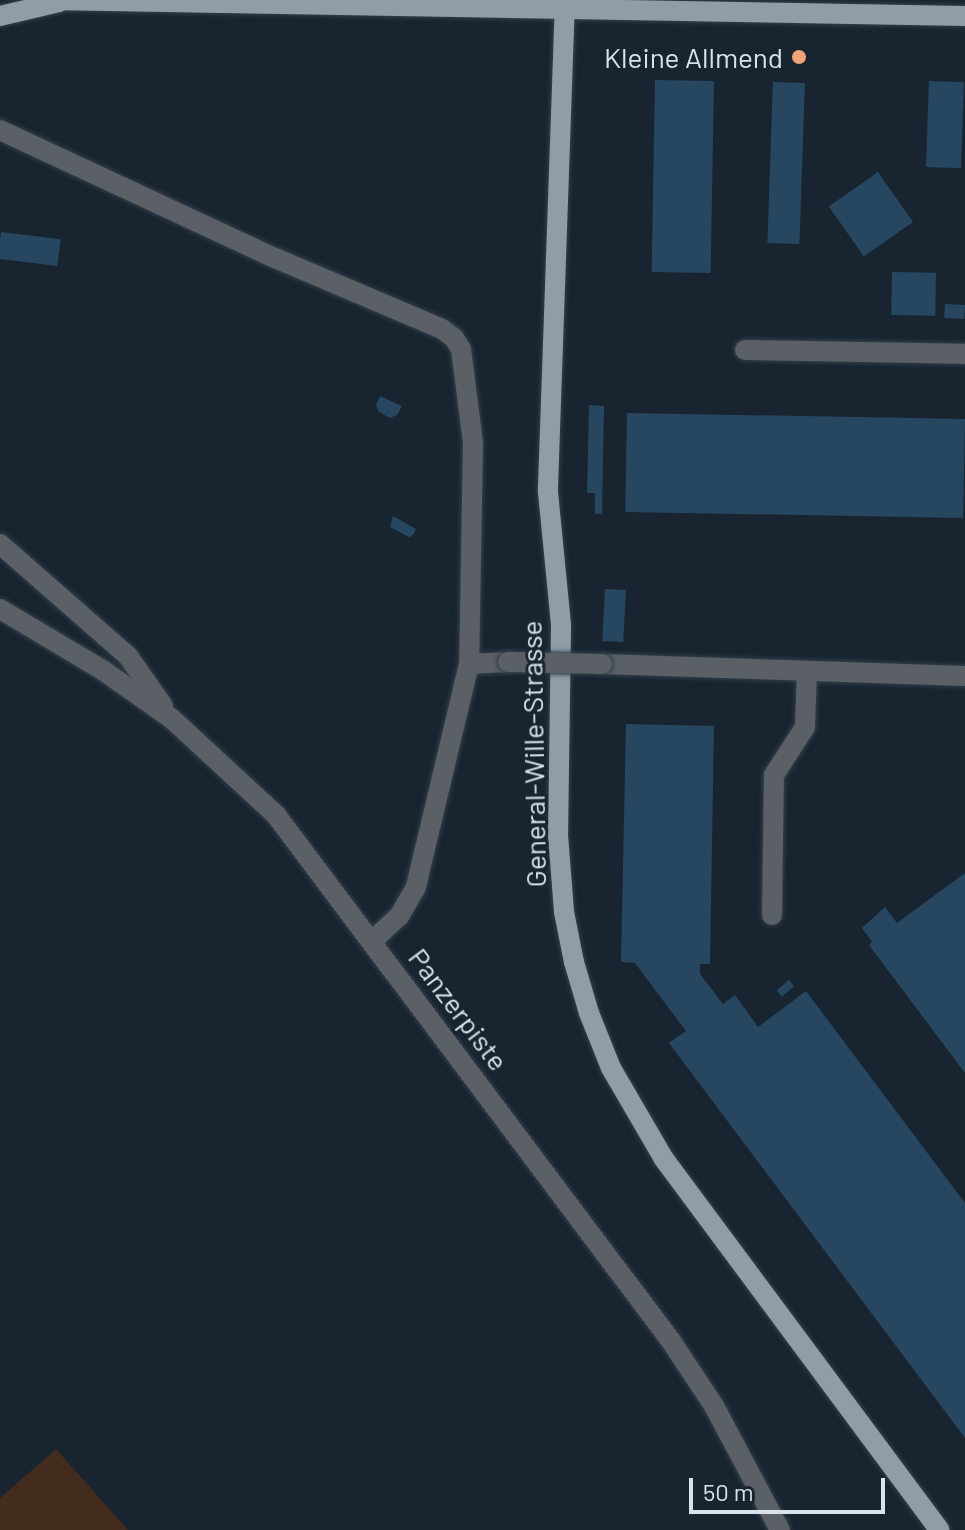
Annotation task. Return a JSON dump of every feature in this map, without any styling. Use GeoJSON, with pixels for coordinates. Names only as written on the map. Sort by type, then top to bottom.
{"type":"FeatureCollection","features":[{"type":"Feature","properties":{"kind":"main road"},"geometry":{"type":"LineString","coordinates":[[0,16],[54,1],[565,4],[965,16]]}},
{"type":"Feature","properties":{"kind":"main road","name":"General-Wille-Strasse"},"geometry":{"type":"LineString","coordinates":[[565,4],[548,492],[561,625],[559,847],[564,912],[574,962],[589,1013],[611,1068],[657,1149],[940,1530]]}},
{"type":"Feature","properties":{"kind":"street"},"geometry":{"type":"LineString","coordinates":[[0,130],[454,338],[465,364],[473,443],[469,664],[416,887],[399,916],[372,941]]}},
{"type":"Feature","properties":{"kind":"street"},"geometry":{"type":"LineString","coordinates":[[745,350],[965,354]]}},
{"type":"Feature","properties":{"kind":"street"},"geometry":{"type":"LineString","coordinates":[[0,544],[128,656],[172,719]]}},
{"type":"Feature","properties":{"kind":"street","name":"Panzerpiste"},"geometry":{"type":"LineString","coordinates":[[0,609],[104,671],[172,719],[276,815],[671,1341],[714,1406],[780,1530]]}},
{"type":"Feature","properties":{"kind":"street"},"geometry":{"type":"LineString","coordinates":[[469,664],[602,664],[965,676]]}},
{"type":"Feature","properties":{"kind":"street"},"geometry":{"type":"LineString","coordinates":[[772,915],[774,775],[805,727],[807,671]]}},
{"type":"Feature","properties":{"kind":"shaded area"},"geometry":{"type":"Polygon","coordinates":[[[56,1449],[128,1530],[0,1530],[0,1498],[56,1449]]]}},
{"type":"Feature","properties":{"kind":"building"},"geometry":{"type":"Polygon","coordinates":[[[655,80],[714,81],[711,273],[652,272],[655,80]]]}},
{"type":"Feature","properties":{"kind":"building"},"geometry":{"type":"Polygon","coordinates":[[[929,81],[964,82],[961,168],[926,167],[929,81]]]}},
{"type":"Feature","properties":{"kind":"building"},"geometry":{"type":"Polygon","coordinates":[[[773,82],[805,83],[799,244],[767,243],[773,82]]]}},
{"type":"Feature","properties":{"kind":"building"},"geometry":{"type":"Polygon","coordinates":[[[878,172],[913,222],[864,256],[829,206],[878,172]]]}},
{"type":"Feature","properties":{"kind":"building"},"geometry":{"type":"Polygon","coordinates":[[[1,232],[61,239],[57,266],[0,259],[1,232]]]}},
{"type":"Feature","properties":{"kind":"building"},"geometry":{"type":"Polygon","coordinates":[[[892,272],[936,273],[935,316],[891,315],[892,272]]]}},
{"type":"Feature","properties":{"kind":"building"},"geometry":{"type":"Polygon","coordinates":[[[945,304],[965,305],[964,319],[944,318],[945,304]]]}},
{"type":"Feature","properties":{"kind":"building"},"geometry":{"type":"Polygon","coordinates":[[[380,396],[402,406],[397,415],[390,418],[379,412],[376,405],[380,396]]]}},
{"type":"Feature","properties":{"kind":"building"},"geometry":{"type":"Polygon","coordinates":[[[589,405],[604,406],[602,514],[595,514],[595,493],[587,493],[589,405]]]}},
{"type":"Feature","properties":{"kind":"building"},"geometry":{"type":"Polygon","coordinates":[[[627,413],[965,419],[963,518],[625,512],[627,413]]]}},
{"type":"Feature","properties":{"kind":"building"},"geometry":{"type":"Polygon","coordinates":[[[393,516],[416,529],[413,535],[409,537],[390,527],[393,516]]]}},
{"type":"Feature","properties":{"kind":"building"},"geometry":{"type":"Polygon","coordinates":[[[605,589],[626,590],[623,642],[602,641],[605,589]]]}},
{"type":"Feature","properties":{"kind":"building"},"geometry":{"type":"Polygon","coordinates":[[[626,724],[714,726],[710,964],[700,964],[700,974],[723,1004],[735,995],[758,1027],[806,991],[965,1203],[965,1438],[669,1043],[686,1031],[635,963],[621,962],[626,724]]]}},
{"type":"Feature","properties":{"kind":"building"},"geometry":{"type":"Polygon","coordinates":[[[965,873],[965,1073],[869,945],[872,942],[862,928],[885,907],[897,923],[965,873]]]}},
{"type":"Feature","properties":{"kind":"building"},"geometry":{"type":"Polygon","coordinates":[[[789,980],[794,986],[782,996],[777,990],[789,980]]]}},
{"type":"Feature","properties":{"kind":"place","name":"Kleine Allmend"},"geometry":{"type":"Point","coordinates":[799,57]}}]}
